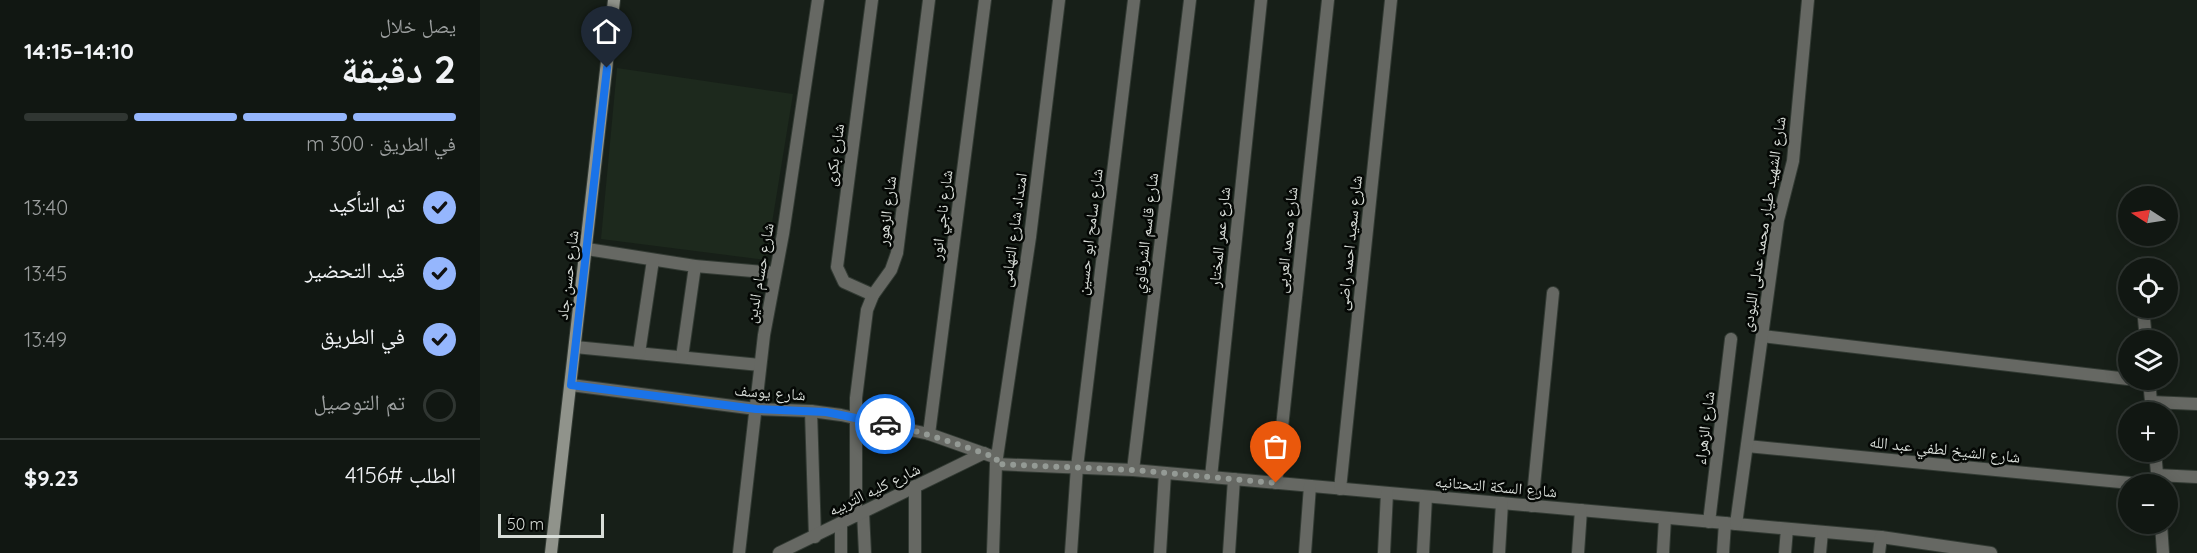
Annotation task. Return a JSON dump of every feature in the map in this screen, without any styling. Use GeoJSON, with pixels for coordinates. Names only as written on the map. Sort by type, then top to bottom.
{"type":"FeatureCollection","features":[{"type":"Feature","properties":{"kind":"main road","name":"شارع حسن جاد"},"geometry":{"type":"LineString","coordinates":[[551,553],[614,0]]}},
{"type":"Feature","properties":{"kind":"street","name":"شارع حسام الدين"},"geometry":{"type":"LineString","coordinates":[[739,553],[760,365],[783,234],[818,0]]}},
{"type":"Feature","properties":{"kind":"street","name":"شارع بكرى"},"geometry":{"type":"LineString","coordinates":[[872,0],[837,267],[844,282],[873,295]]}},
{"type":"Feature","properties":{"kind":"street","name":"شارع الزهور"},"geometry":{"type":"LineString","coordinates":[[865,553],[860,514],[857,388],[867,310],[873,295],[891,270],[897,253],[929,0]]}},
{"type":"Feature","properties":{"kind":"street","name":"شارع ناجي انور"},"geometry":{"type":"LineString","coordinates":[[929,434],[985,0]]}},
{"type":"Feature","properties":{"kind":"street","name":"امتداد شارع التهامى"},"geometry":{"type":"LineString","coordinates":[[993,553],[997,461],[1030,237],[1059,0]]}},
{"type":"Feature","properties":{"kind":"street","name":"شارع سامح ابو حسين"},"geometry":{"type":"LineString","coordinates":[[1071,553],[1077,467],[1134,0]]}},
{"type":"Feature","properties":{"kind":"street","name":"شارع قاسم الشرقاوي"},"geometry":{"type":"LineString","coordinates":[[1133,470],[1190,0]]}},
{"type":"Feature","properties":{"kind":"street","name":"شارع عمر المختار"},"geometry":{"type":"LineString","coordinates":[[1211,477],[1261,0]]}},
{"type":"Feature","properties":{"kind":"street","name":"شارع محمد العربى"},"geometry":{"type":"LineString","coordinates":[[1276,483],[1328,0]]}},
{"type":"Feature","properties":{"kind":"street","name":"شارع سعيد احمد راضى"},"geometry":{"type":"LineString","coordinates":[[1340,489],[1390,0]]}},
{"type":"Feature","properties":{"kind":"street","name":"شارع الشهيد طيار محمد عدلى اللبودى"},"geometry":{"type":"LineString","coordinates":[[1723,553],[1747,446],[1779,212],[1793,161],[1808,0]]}},
{"type":"Feature","properties":{"kind":"street"},"geometry":{"type":"LineString","coordinates":[[586,249],[652,261],[775,273]]}},
{"type":"Feature","properties":{"kind":"street"},"geometry":{"type":"LineString","coordinates":[[639,353],[652,261]]}},
{"type":"Feature","properties":{"kind":"street"},"geometry":{"type":"LineString","coordinates":[[682,357],[695,266]]}},
{"type":"Feature","properties":{"kind":"street"},"geometry":{"type":"LineString","coordinates":[[1532,506],[1553,293]]}},
{"type":"Feature","properties":{"kind":"street"},"geometry":{"type":"LineString","coordinates":[[1762,336],[2118,378]]}},
{"type":"Feature","properties":{"kind":"street","name":"شارع الزهراء"},"geometry":{"type":"LineString","coordinates":[[1709,522],[1731,339]]}},
{"type":"Feature","properties":{"kind":"street"},"geometry":{"type":"LineString","coordinates":[[575,347],[760,365]]}},
{"type":"Feature","properties":{"kind":"street","name":"شارع يوسف"},"geometry":{"type":"LineString","coordinates":[[571,385],[756,409],[810,411],[856,418],[929,434],[984,453],[997,461]]}},
{"type":"Feature","properties":{"kind":"street"},"geometry":{"type":"LineString","coordinates":[[2178,405],[2197,404]]}},
{"type":"Feature","properties":{"kind":"street"},"geometry":{"type":"LineString","coordinates":[[810,411],[815,537]]}},
{"type":"Feature","properties":{"kind":"street","name":"شارع الشيخ لطفي عبد الله"},"geometry":{"type":"LineString","coordinates":[[1747,446],[2118,482]]}},
{"type":"Feature","properties":{"kind":"street","name":"شارع كليه التربيه"},"geometry":{"type":"LineString","coordinates":[[784,552],[984,453]]}},
{"type":"Feature","properties":{"kind":"street","name":"شارع السكة التحتانيه"},"geometry":{"type":"LineString","coordinates":[[997,461],[1133,470],[1731,523],[1881,537],[1938,549],[1991,553]]}},
{"type":"Feature","properties":{"kind":"street"},"geometry":{"type":"LineString","coordinates":[[1160,553],[1165,473]]}},
{"type":"Feature","properties":{"kind":"street"},"geometry":{"type":"LineString","coordinates":[[2178,478],[2197,477]]}},
{"type":"Feature","properties":{"kind":"street"},"geometry":{"type":"LineString","coordinates":[[1229,553],[1234,479]]}},
{"type":"Feature","properties":{"kind":"street"},"geometry":{"type":"LineString","coordinates":[[915,486],[915,553]]}},
{"type":"Feature","properties":{"kind":"street"},"geometry":{"type":"LineString","coordinates":[[1305,553],[1310,486]]}},
{"type":"Feature","properties":{"kind":"street"},"geometry":{"type":"LineString","coordinates":[[1384,553],[1387,493]]}},
{"type":"Feature","properties":{"kind":"street"},"geometry":{"type":"LineString","coordinates":[[1423,553],[1426,496]]}},
{"type":"Feature","properties":{"kind":"street"},"geometry":{"type":"LineString","coordinates":[[1499,553],[1502,503]]}},
{"type":"Feature","properties":{"kind":"street"},"geometry":{"type":"LineString","coordinates":[[1578,553],[1581,510]]}},
{"type":"Feature","properties":{"kind":"street"},"geometry":{"type":"LineString","coordinates":[[1663,553],[1665,518]]}},
{"type":"Feature","properties":{"kind":"street"},"geometry":{"type":"LineString","coordinates":[[841,523],[841,553]]}},
{"type":"Feature","properties":{"kind":"street"},"geometry":{"type":"LineString","coordinates":[[1785,553],[1787,529]]}},
{"type":"Feature","properties":{"kind":"street"},"geometry":{"type":"LineString","coordinates":[[1820,553],[1822,532]]}},
{"type":"Feature","properties":{"kind":"street"},"geometry":{"type":"LineString","coordinates":[[2162,534],[2163,553]]}},
{"type":"Feature","properties":{"kind":"street"},"geometry":{"type":"LineString","coordinates":[[1880,553],[1881,537]]}},
{"type":"Feature","properties":{"kind":"shaded area"},"geometry":{"type":"Polygon","coordinates":[[[617,68],[793,94],[766,260],[601,239],[617,68]]]}},
{"type":"Feature","properties":{"kind":"way so far"},"geometry":{"type":"LineString","coordinates":[[885,424],[956,442],[997,458],[996,464],[1133,470],[1276,483]]}},
{"type":"Feature","properties":{"kind":"route"},"geometry":{"type":"LineString","coordinates":[[607,68],[571,385],[756,409],[826,412],[885,424]]}}]}
